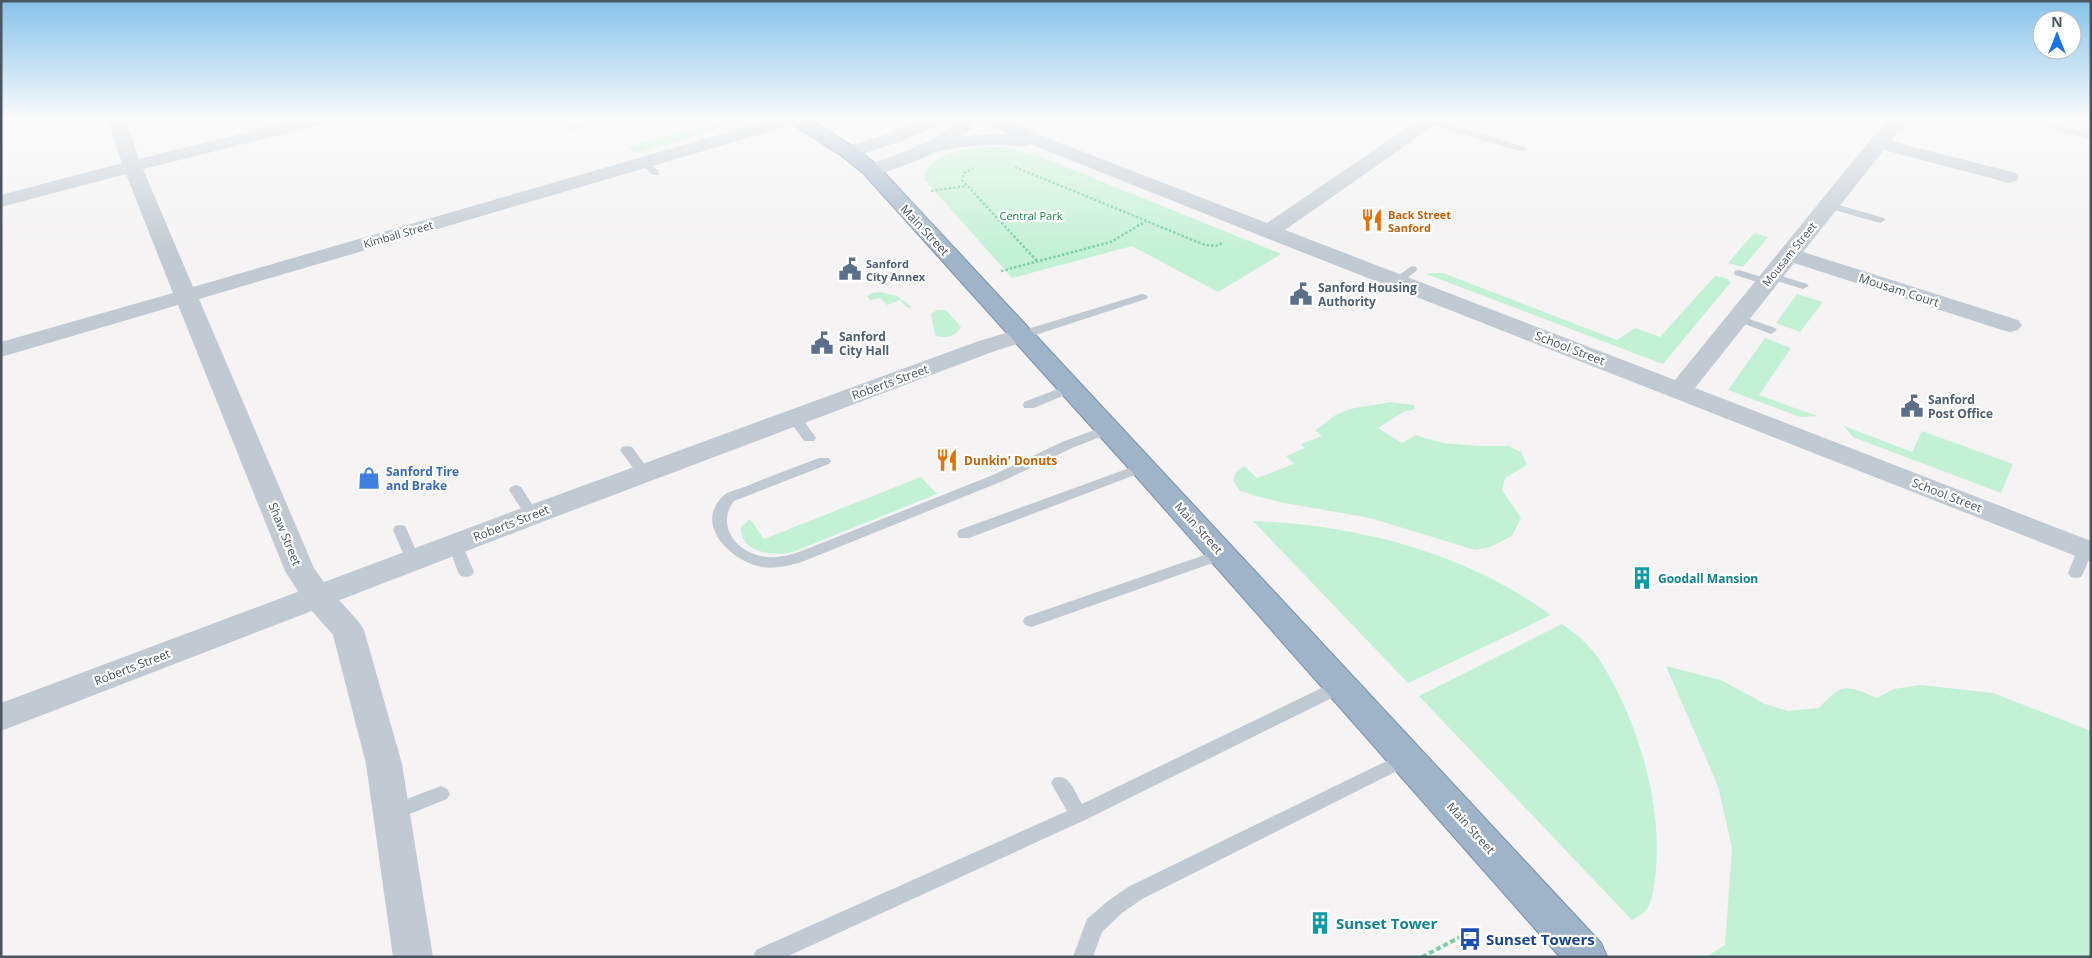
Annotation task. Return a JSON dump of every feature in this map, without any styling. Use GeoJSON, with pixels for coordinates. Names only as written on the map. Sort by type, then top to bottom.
{"type":"FeatureCollection","features":[{"type":"Feature","properties":{"kind":"highway","name":"Main Street"},"geometry":{"type":"LineString","coordinates":[[862,163],[871,170],[1071,388],[1587,957]]}},
{"type":"Feature","properties":{"kind":"street","name":"Shaw Street"},"geometry":{"type":"LineString","coordinates":[[131,163],[300,570],[318,596],[348,630],[384,764],[413,957]]}},
{"type":"Feature","properties":{"kind":"street"},"geometry":{"type":"LineString","coordinates":[[1,201],[145,163]]}},
{"type":"Feature","properties":{"kind":"street","name":"Kimball Street"},"geometry":{"type":"LineString","coordinates":[[1,350],[186,296],[666,163]]}},
{"type":"Feature","properties":{"kind":"street"},"geometry":{"type":"LineString","coordinates":[[871,170],[889,163]]}},
{"type":"Feature","properties":{"kind":"street","name":"School Street"},"geometry":{"type":"LineString","coordinates":[[1093,163],[1268,232],[1404,275],[1680,391],[2087,550]]}},
{"type":"Feature","properties":{"kind":"street"},"geometry":{"type":"LineString","coordinates":[[1268,232],[1368,163]]}},
{"type":"Feature","properties":{"kind":"street","name":"Mousam Street"},"geometry":{"type":"LineString","coordinates":[[1680,391],[1862,163]]}},
{"type":"Feature","properties":{"kind":"street"},"geometry":{"type":"LineString","coordinates":[[1954,163],[2009,177]]}},
{"type":"Feature","properties":{"kind":"street","name":"Mousam Court"},"geometry":{"type":"LineString","coordinates":[[1789,254],[2010,325]]}},
{"type":"Feature","properties":{"kind":"street","name":"Roberts Street"},"geometry":{"type":"LineString","coordinates":[[1,717],[644,473],[802,427],[1022,335]]}},
{"type":"Feature","properties":{"kind":"lane"},"geometry":{"type":"LineString","coordinates":[[1828,205],[1880,220]]}},
{"type":"Feature","properties":{"kind":"lane"},"geometry":{"type":"LineString","coordinates":[[1739,273],[1803,286]]}},
{"type":"Feature","properties":{"kind":"lane"},"geometry":{"type":"LineString","coordinates":[[1022,335],[1142,297]]}},
{"type":"Feature","properties":{"kind":"lane"},"geometry":{"type":"LineString","coordinates":[[1738,318],[1771,330]]}},
{"type":"Feature","properties":{"kind":"lane"},"geometry":{"type":"LineString","coordinates":[[1029,406],[1071,388]]}},
{"type":"Feature","properties":{"kind":"lane"},"geometry":{"type":"LineString","coordinates":[[824,460],[729,498],[722,506],[718,516],[719,528],[739,552],[759,562],[787,561],[805,556],[982,484],[1067,445],[1108,429]]}},
{"type":"Feature","properties":{"kind":"lane"},"geometry":{"type":"LineString","coordinates":[[626,450],[644,473]]}},
{"type":"Feature","properties":{"kind":"lane"},"geometry":{"type":"LineString","coordinates":[[964,534],[1143,467]]}},
{"type":"Feature","properties":{"kind":"lane"},"geometry":{"type":"LineString","coordinates":[[516,490],[532,515]]}},
{"type":"Feature","properties":{"kind":"lane"},"geometry":{"type":"LineString","coordinates":[[400,530],[413,560]]}},
{"type":"Feature","properties":{"kind":"lane"},"geometry":{"type":"LineString","coordinates":[[455,544],[466,572]]}},
{"type":"Feature","properties":{"kind":"lane"},"geometry":{"type":"LineString","coordinates":[[2076,573],[2087,550]]}},
{"type":"Feature","properties":{"kind":"lane"},"geometry":{"type":"LineString","coordinates":[[1031,621],[1222,554]]}},
{"type":"Feature","properties":{"kind":"lane"},"geometry":{"type":"LineString","coordinates":[[763,957],[1079,814],[1342,685]]}},
{"type":"Feature","properties":{"kind":"lane"},"geometry":{"type":"LineString","coordinates":[[1083,957],[1094,926],[1115,907],[1136,893],[1408,758]]}},
{"type":"Feature","properties":{"kind":"lane"},"geometry":{"type":"LineString","coordinates":[[1060,784],[1079,814]]}},
{"type":"Feature","properties":{"kind":"lane"},"geometry":{"type":"LineString","coordinates":[[391,813],[441,794]]}},
{"type":"Feature","properties":{"kind":"path"},"geometry":{"type":"LineString","coordinates":[[982,166],[964,173],[962,180],[1037,260]]}},
{"type":"Feature","properties":{"kind":"path"},"geometry":{"type":"LineString","coordinates":[[1014,167],[1205,245],[1216,246],[1229,239]]}},
{"type":"Feature","properties":{"kind":"path"},"geometry":{"type":"LineString","coordinates":[[931,191],[967,186]]}},
{"type":"Feature","properties":{"kind":"path"},"geometry":{"type":"LineString","coordinates":[[1001,271],[1110,242],[1146,221]]}},
{"type":"Feature","properties":{"kind":"path"},"geometry":{"type":"LineString","coordinates":[[1422,957],[1468,933]]}},
{"type":"Feature","properties":{"kind":"green space","name":"Central Park"},"geometry":{"type":"Polygon","coordinates":[[[933,163],[1055,163],[1281,254],[1218,292],[1132,246],[1012,278],[924,179],[927,170],[933,163]]]}},
{"type":"Feature","properties":{"kind":"green space"},"geometry":{"type":"Polygon","coordinates":[[[1754,233],[1768,237],[1743,267],[1728,263],[1754,233]]]}},
{"type":"Feature","properties":{"kind":"green space"},"geometry":{"type":"Polygon","coordinates":[[[1443,273],[1617,340],[1635,328],[1660,337],[1715,276],[1726,278],[1731,282],[1663,364],[1426,274],[1443,273]]]}},
{"type":"Feature","properties":{"kind":"green space"},"geometry":{"type":"Polygon","coordinates":[[[880,292],[897,296],[912,307],[908,308],[900,300],[887,305],[880,298],[870,300],[867,296],[880,292]]]}},
{"type":"Feature","properties":{"kind":"green space"},"geometry":{"type":"Polygon","coordinates":[[[1797,294],[1823,302],[1800,332],[1776,323],[1797,294]]]}},
{"type":"Feature","properties":{"kind":"green space"},"geometry":{"type":"Polygon","coordinates":[[[937,310],[946,310],[961,327],[956,333],[946,337],[935,335],[931,314],[937,310]]]}},
{"type":"Feature","properties":{"kind":"green space"},"geometry":{"type":"Polygon","coordinates":[[[1765,338],[1791,348],[1759,395],[1817,416],[1800,417],[1728,390],[1765,338]]]}},
{"type":"Feature","properties":{"kind":"green space"},"geometry":{"type":"Polygon","coordinates":[[[1390,402],[1414,405],[1415,409],[1403,412],[1378,428],[1402,443],[1415,435],[1443,443],[1508,446],[1521,452],[1527,465],[1505,478],[1502,490],[1521,518],[1512,536],[1490,547],[1475,550],[1370,518],[1256,496],[1239,490],[1233,480],[1236,472],[1244,466],[1257,478],[1294,464],[1286,456],[1305,448],[1301,444],[1322,436],[1315,430],[1335,416],[1353,408],[1390,402]]]}},
{"type":"Feature","properties":{"kind":"green space"},"geometry":{"type":"Polygon","coordinates":[[[1844,426],[1912,452],[1922,431],[2013,464],[2001,493],[1853,437],[1844,426]]]}},
{"type":"Feature","properties":{"kind":"green space"},"geometry":{"type":"Polygon","coordinates":[[[921,477],[937,494],[793,552],[777,554],[760,551],[746,543],[742,536],[741,527],[750,519],[764,539],[921,477]]]}},
{"type":"Feature","properties":{"kind":"green space"},"geometry":{"type":"Polygon","coordinates":[[[1253,521],[1332,529],[1410,546],[1447,559],[1483,575],[1518,593],[1551,615],[1408,683],[1253,521]]]}},
{"type":"Feature","properties":{"kind":"green space"},"geometry":{"type":"Polygon","coordinates":[[[1562,624],[1594,652],[1602,664],[1627,713],[1646,767],[1656,824],[1657,852],[1655,879],[1647,909],[1632,920],[1419,696],[1562,624]]]}},
{"type":"Feature","properties":{"kind":"green space"},"geometry":{"type":"Polygon","coordinates":[[[1666,666],[1721,680],[1765,704],[1788,711],[1819,708],[1834,694],[1845,688],[1858,690],[1877,698],[1894,689],[1920,685],[1993,693],[2091,731],[2091,957],[1706,957],[1725,945],[1732,848],[1718,786],[1666,666]]]}},
{"type":"Feature","properties":{"kind":"place","name":"Back Street Sanford"},"geometry":{"type":"Point","coordinates":[1372,220]}},
{"type":"Feature","properties":{"kind":"place","name":"Sanford City Annex"},"geometry":{"type":"Point","coordinates":[850,269]}},
{"type":"Feature","properties":{"kind":"place","name":"Sanford Housing Authority"},"geometry":{"type":"Point","coordinates":[1301,294]}},
{"type":"Feature","properties":{"kind":"place","name":"Sanford City Hall"},"geometry":{"type":"Point","coordinates":[822,343]}},
{"type":"Feature","properties":{"kind":"place","name":"Sanford Post Office"},"geometry":{"type":"Point","coordinates":[1912,406]}},
{"type":"Feature","properties":{"kind":"place","name":"Dunkin' Donuts"},"geometry":{"type":"Point","coordinates":[947,460]}},
{"type":"Feature","properties":{"kind":"place","name":"Sanford Tire and Brake"},"geometry":{"type":"Point","coordinates":[369,478]}},
{"type":"Feature","properties":{"kind":"place","name":"Goodall Mansion"},"geometry":{"type":"Point","coordinates":[1642,578]}},
{"type":"Feature","properties":{"kind":"place","name":"Sunset Tower"},"geometry":{"type":"Point","coordinates":[1320,923]}},
{"type":"Feature","properties":{"kind":"place","name":"Sunset Towers"},"geometry":{"type":"Point","coordinates":[1470,939]}}]}
